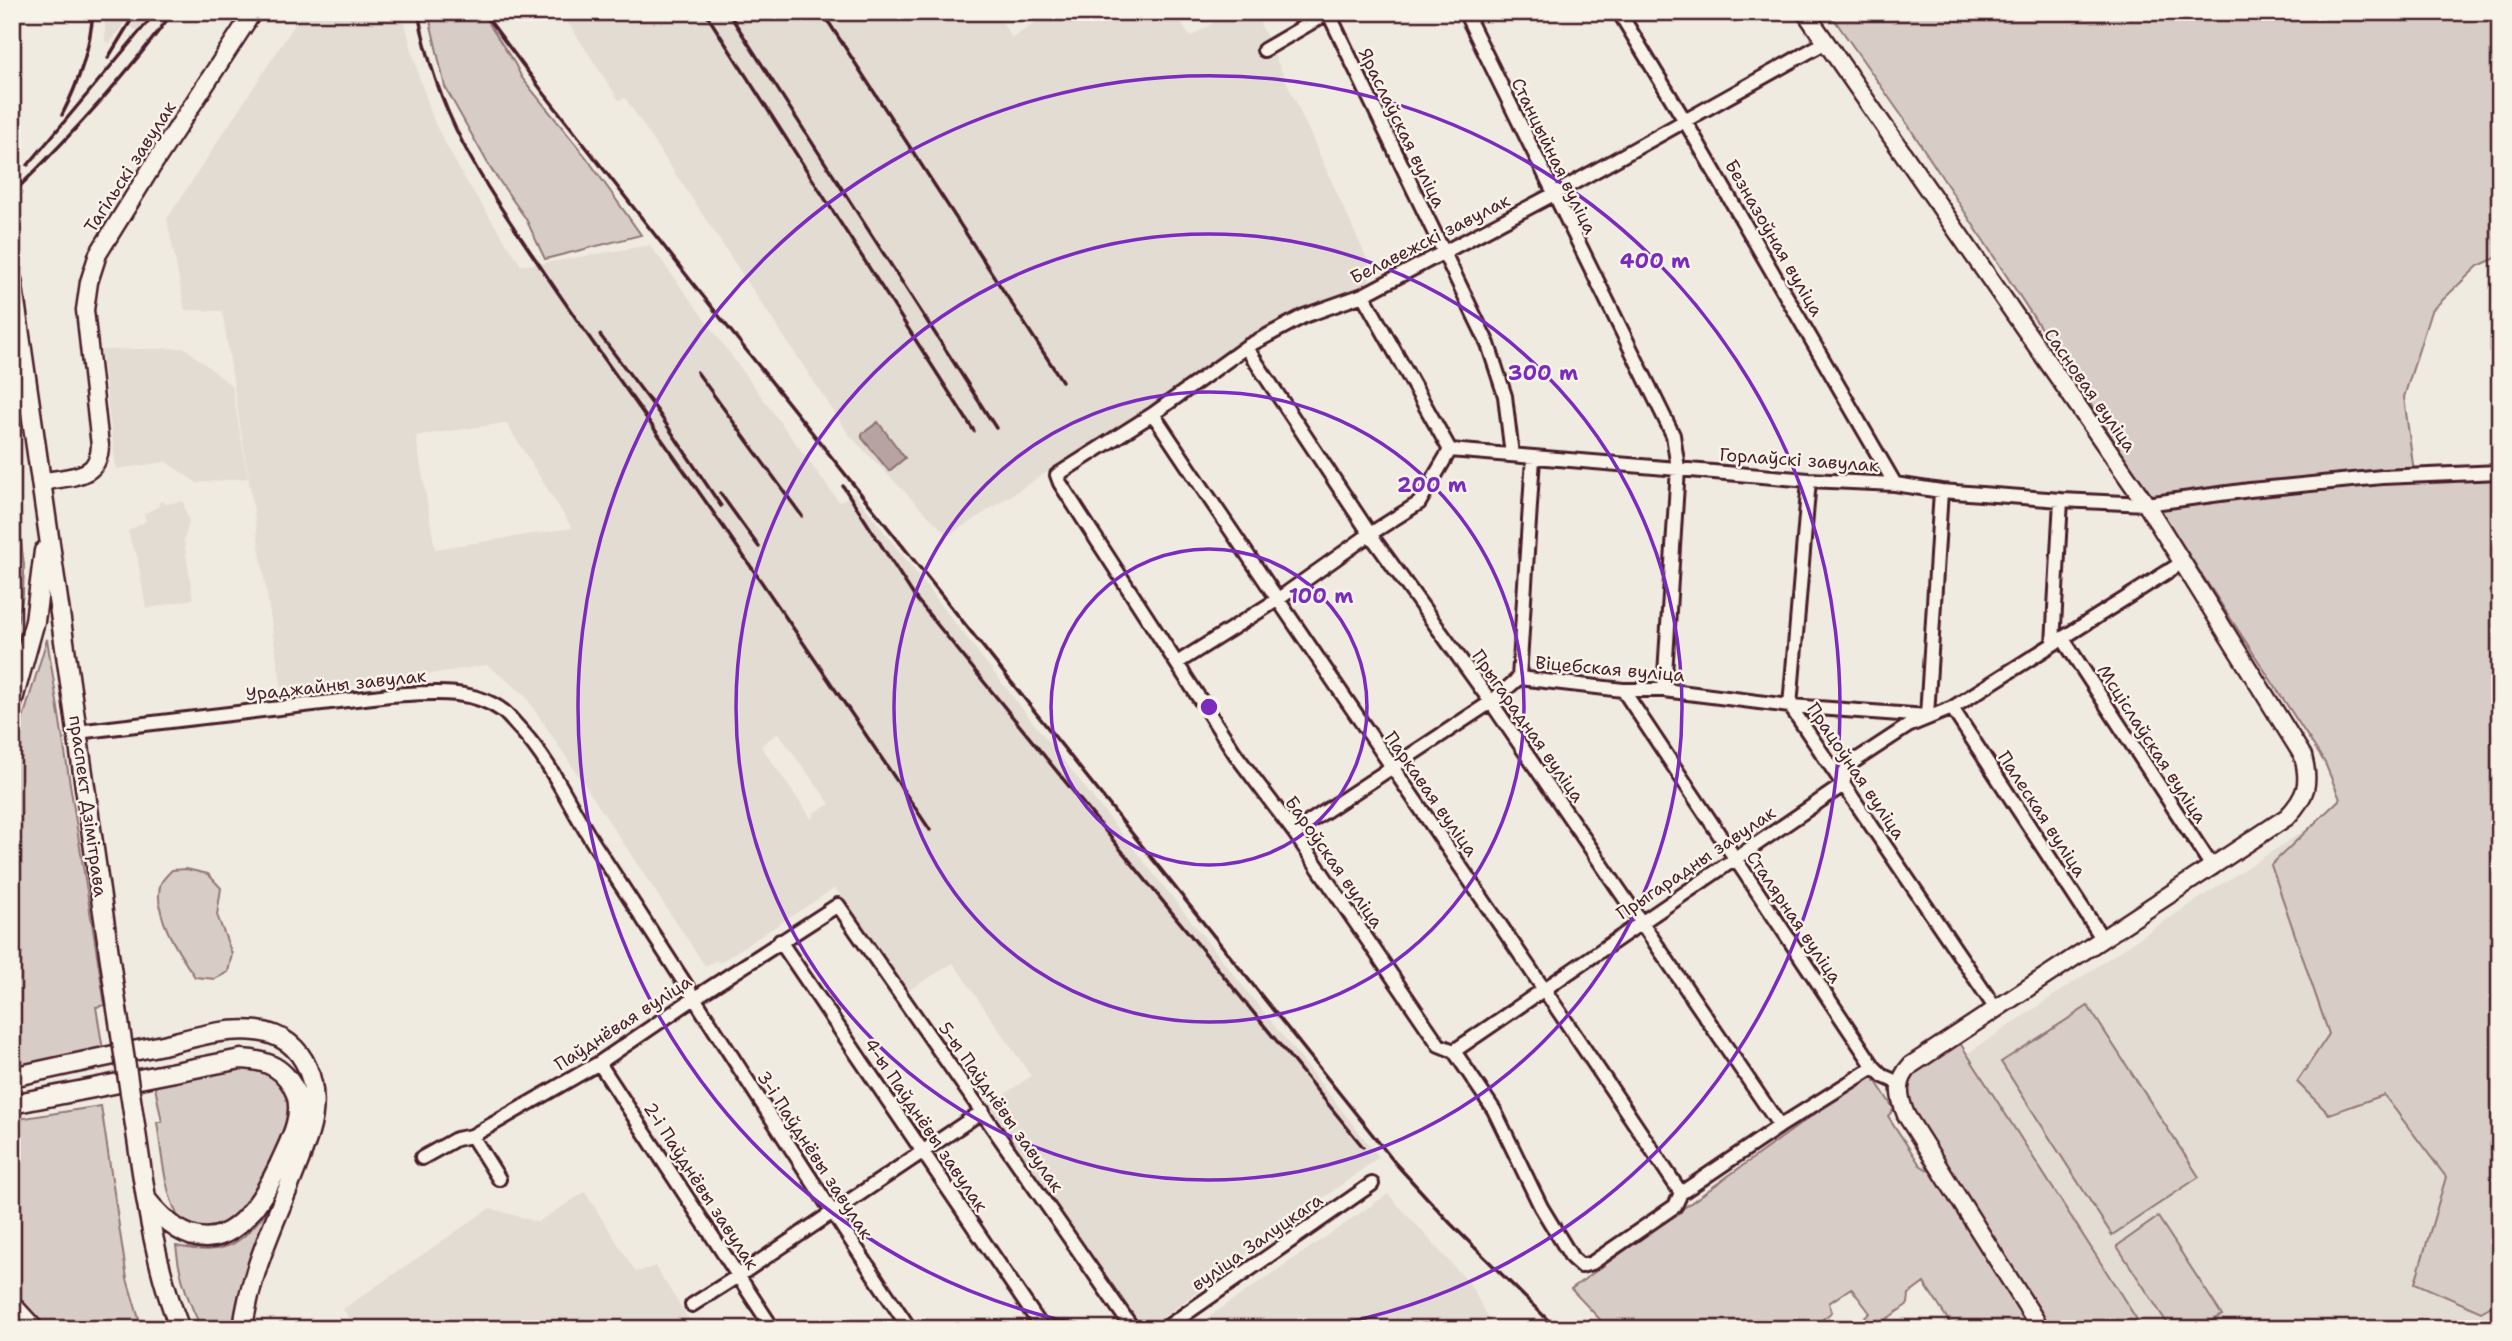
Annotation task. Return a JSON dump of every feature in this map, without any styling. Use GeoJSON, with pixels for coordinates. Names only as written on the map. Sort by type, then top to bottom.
{"type":"FeatureCollection","features":[{"type":"Feature","properties":{"kind":"main road","name":"Тагільскі завулак"},"geometry":{"type":"LineString","coordinates":[[41,482],[89,472],[97,464],[100,446],[85,310],[89,282],[98,254],[253,12]]}},
{"type":"Feature","properties":{"kind":"main road","name":"Сасновая вуліца"},"geometry":{"type":"LineString","coordinates":[[1805,12],[2146,504],[2302,756],[2308,773],[2305,794],[2300,804],[2287,817],[2213,868]]}},
{"type":"Feature","properties":{"kind":"main road","name":"праспект Дзімітрава"},"geometry":{"type":"LineString","coordinates":[[12,280],[146,1199],[160,1269],[180,1329]]}},
{"type":"Feature","properties":{"kind":"main road"},"geometry":{"type":"LineString","coordinates":[[12,703],[35,621],[48,523]]}},
{"type":"Feature","properties":{"kind":"main road"},"geometry":{"type":"LineString","coordinates":[[2041,1329],[1906,1115],[1900,1098],[1899,1083],[1911,1065],[2213,868]]}},
{"type":"Feature","properties":{"kind":"main road"},"geometry":{"type":"LineString","coordinates":[[12,1077],[216,1033],[257,1031],[283,1040],[308,1066],[314,1083],[315,1105],[309,1132],[250,1288],[243,1329]]}},
{"type":"Feature","properties":{"kind":"main road"},"geometry":{"type":"LineString","coordinates":[[12,1104],[241,1059],[259,1059],[282,1071],[296,1094],[297,1118],[292,1137],[265,1194],[236,1228],[213,1238],[181,1233],[162,1219],[146,1199]]}},
{"type":"Feature","properties":{"kind":"main road"},"geometry":{"type":"LineString","coordinates":[[44,1070],[49,1097]]}},
{"type":"Feature","properties":{"kind":"main road"},"geometry":{"type":"LineString","coordinates":[[12,1305],[34,1329]]}},
{"type":"Feature","properties":{"kind":"street"},"geometry":{"type":"LineString","coordinates":[[1264,50],[1328,12]]}},
{"type":"Feature","properties":{"kind":"street","name":"Яраслаўская вуліца"},"geometry":{"type":"LineString","coordinates":[[1328,12],[1488,344],[1505,396],[1512,455]]}},
{"type":"Feature","properties":{"kind":"street","name":"Станцыйная вуліца"},"geometry":{"type":"LineString","coordinates":[[1465,12],[1673,436],[1678,468]]}},
{"type":"Feature","properties":{"kind":"street","name":"Безназоўная вуліца"},"geometry":{"type":"LineString","coordinates":[[1619,12],[1895,484]]}},
{"type":"Feature","properties":{"kind":"street","name":"Белавежскі завулак"},"geometry":{"type":"LineString","coordinates":[[1057,475],[1153,414],[1246,347],[1304,316],[1363,295],[1443,253],[1826,42]]}},
{"type":"Feature","properties":{"kind":"street"},"geometry":{"type":"LineString","coordinates":[[1177,663],[1277,600],[1419,503],[1450,450],[1363,295]]}},
{"type":"Feature","properties":{"kind":"street","name":"Прыгарадная вуліца"},"geometry":{"type":"LineString","coordinates":[[1246,347],[1370,534],[1491,702],[1780,1126]]}},
{"type":"Feature","properties":{"kind":"street","name":"Паркавая вуліца"},"geometry":{"type":"LineString","coordinates":[[1153,414],[1392,769],[1545,987],[1681,1193]]}},
{"type":"Feature","properties":{"kind":"street","name":"Горлаўскі завулак"},"geometry":{"type":"LineString","coordinates":[[1450,450],[1809,480],[1895,484],[1941,491],[2146,504],[2382,477],[2500,472]]}},
{"type":"Feature","properties":{"kind":"street"},"geometry":{"type":"LineString","coordinates":[[1519,678],[1533,458]]}},
{"type":"Feature","properties":{"kind":"street"},"geometry":{"type":"LineString","coordinates":[[1664,690],[1678,468]]}},
{"type":"Feature","properties":{"kind":"street","name":"Бароўская вуліца"},"geometry":{"type":"LineString","coordinates":[[1057,475],[1236,755],[1294,832],[1439,1045],[1454,1051],[1494,1110],[1541,1207],[1572,1258],[1581,1266],[1592,1264],[1675,1206],[1681,1193]]}},
{"type":"Feature","properties":{"kind":"street","name":"Працоўная вуліца"},"geometry":{"type":"LineString","coordinates":[[1809,480],[1790,706],[1996,1009]]}},
{"type":"Feature","properties":{"kind":"street"},"geometry":{"type":"LineString","coordinates":[[1927,716],[1941,491]]}},
{"type":"Feature","properties":{"kind":"street"},"geometry":{"type":"LineString","coordinates":[[2058,642],[2061,500]]}},
{"type":"Feature","properties":{"kind":"street"},"geometry":{"type":"LineString","coordinates":[[1952,708],[2183,562]]}},
{"type":"Feature","properties":{"kind":"street","name":"Мсціслаўская вуліца"},"geometry":{"type":"LineString","coordinates":[[2058,642],[2213,868]]}},
{"type":"Feature","properties":{"kind":"street","name":"Віцебская вуліца"},"geometry":{"type":"LineString","coordinates":[[1294,832],[1491,702],[1519,678],[1623,690],[1664,690],[1790,706],[1927,716]]}},
{"type":"Feature","properties":{"kind":"street","name":"Сталярная вуліца"},"geometry":{"type":"LineString","coordinates":[[1623,690],[1874,1067],[1883,1076],[1899,1083]]}},
{"type":"Feature","properties":{"kind":"street","name":"Ураджайны завулак"},"geometry":{"type":"LineString","coordinates":[[77,732],[390,695],[460,694],[477,699],[503,711],[542,756],[594,845],[671,959],[693,999]]}},
{"type":"Feature","properties":{"kind":"street","name":"Прыгарадны завулак"},"geometry":{"type":"LineString","coordinates":[[1454,1051],[1843,785],[1847,766],[1908,726],[1952,708]]}},
{"type":"Feature","properties":{"kind":"street","name":"Палеская вуліца"},"geometry":{"type":"LineString","coordinates":[[1952,708],[2102,938]]}},
{"type":"Feature","properties":{"kind":"street","name":"Паўднёвая вуліца"},"geometry":{"type":"LineString","coordinates":[[422,1157],[456,1139],[471,1136],[599,1063],[838,905]]}},
{"type":"Feature","properties":{"kind":"street","name":"5-ы Паўднёвы завулак"},"geometry":{"type":"LineString","coordinates":[[838,905],[1133,1329]]}},
{"type":"Feature","properties":{"kind":"street","name":"4-ы Паўднёвы завулак"},"geometry":{"type":"LineString","coordinates":[[780,941],[1043,1329]]}},
{"type":"Feature","properties":{"kind":"street","name":"3-і Паўднёвы завулак"},"geometry":{"type":"LineString","coordinates":[[693,999],[831,1213],[910,1329]]}},
{"type":"Feature","properties":{"kind":"street","name":"2-і Паўднёвы завулак"},"geometry":{"type":"LineString","coordinates":[[599,1063],[773,1329]]}},
{"type":"Feature","properties":{"kind":"street"},"geometry":{"type":"LineString","coordinates":[[1681,1193],[1874,1067]]}},
{"type":"Feature","properties":{"kind":"street"},"geometry":{"type":"LineString","coordinates":[[692,1305],[983,1111]]}},
{"type":"Feature","properties":{"kind":"street"},"geometry":{"type":"LineString","coordinates":[[471,1136],[499,1179]]}},
{"type":"Feature","properties":{"kind":"street","name":"вуліца Залуцкага"},"geometry":{"type":"LineString","coordinates":[[1164,1329],[1372,1184]]}},
{"type":"Feature","properties":{"kind":"shaded area"},"geometry":{"type":"Polygon","coordinates":[[[105,12],[152,12],[138,32],[125,22],[110,43],[105,41],[105,12]]]}},
{"type":"Feature","properties":{"kind":"shaded area"},"geometry":{"type":"Polygon","coordinates":[[[303,12],[402,12],[435,124],[463,176],[521,265],[650,245],[839,502],[854,493],[1379,1157],[1147,1329],[1142,1329],[989,1105],[1031,1076],[953,963],[909,990],[835,888],[719,963],[716,960],[705,966],[524,694],[487,665],[283,697],[222,311],[185,310],[167,219],[303,12]],[[506,423],[416,436],[435,549],[572,528],[506,423]],[[778,733],[761,746],[811,818],[813,813],[830,804],[778,733]]]}},
{"type":"Feature","properties":{"kind":"shaded area"},"geometry":{"type":"Polygon","coordinates":[[[428,12],[481,12],[522,78],[586,157],[641,235],[545,259],[526,219],[491,169],[445,87],[428,12]]]}},
{"type":"Feature","properties":{"kind":"shaded area"},"geometry":{"type":"Polygon","coordinates":[[[561,12],[996,12],[1012,38],[1052,12],[1175,12],[1190,37],[1232,12],[1255,12],[1371,268],[1368,285],[1239,354],[1217,357],[1212,366],[948,536],[850,436],[625,98],[619,100],[561,12]]]}},
{"type":"Feature","properties":{"kind":"shaded area"},"geometry":{"type":"Polygon","coordinates":[[[1829,12],[2500,12],[2500,256],[2478,266],[2431,311],[2404,397],[2415,480],[2500,473],[2500,1301],[2481,1312],[2415,1283],[2446,1177],[2384,1095],[2329,1114],[2297,1082],[2329,1034],[2271,865],[2340,799],[2325,763],[1904,119],[1829,12]]]}},
{"type":"Feature","properties":{"kind":"shaded area"},"geometry":{"type":"Polygon","coordinates":[[[185,348],[232,386],[248,478],[197,483],[166,462],[116,469],[101,350],[185,348]]]}},
{"type":"Feature","properties":{"kind":"shaded area"},"geometry":{"type":"Polygon","coordinates":[[[878,422],[905,458],[889,471],[862,438],[862,434],[878,422]]]}},
{"type":"Feature","properties":{"kind":"shaded area"},"geometry":{"type":"Polygon","coordinates":[[[12,470],[24,565],[23,594],[12,652],[12,470]]]}},
{"type":"Feature","properties":{"kind":"shaded area"},"geometry":{"type":"Polygon","coordinates":[[[164,501],[165,504],[183,501],[189,522],[184,540],[193,599],[146,609],[137,555],[128,531],[146,521],[144,514],[164,501]]]}},
{"type":"Feature","properties":{"kind":"shaded area"},"geometry":{"type":"Polygon","coordinates":[[[47,639],[105,1005],[96,1007],[103,1050],[12,1071],[12,755],[47,639]]]}},
{"type":"Feature","properties":{"kind":"shaded area"},"geometry":{"type":"Polygon","coordinates":[[[2435,746],[2500,855],[2500,1329],[2143,1329],[1967,1054],[2160,924],[2435,746]]]}},
{"type":"Feature","properties":{"kind":"shaded area"},"geometry":{"type":"Polygon","coordinates":[[[186,869],[208,874],[221,888],[217,915],[232,954],[228,972],[215,979],[195,977],[163,919],[159,894],[161,883],[172,870],[186,869]]]}},
{"type":"Feature","properties":{"kind":"shaded area"},"geometry":{"type":"Polygon","coordinates":[[[2088,1006],[2199,1177],[2112,1235],[2001,1062],[2088,1006]]]}},
{"type":"Feature","properties":{"kind":"shaded area"},"geometry":{"type":"Polygon","coordinates":[[[1960,1043],[2143,1329],[2050,1329],[1911,1111],[1909,1096],[1913,1075],[1927,1061],[1960,1043]]]}},
{"type":"Feature","properties":{"kind":"shaded area"},"geometry":{"type":"Polygon","coordinates":[[[249,1066],[278,1079],[288,1094],[292,1110],[272,1171],[234,1225],[207,1232],[182,1224],[171,1200],[165,1174],[157,1122],[162,1122],[154,1082],[249,1066]]]}},
{"type":"Feature","properties":{"kind":"shaded area"},"geometry":{"type":"Polygon","coordinates":[[[1873,1077],[1894,1109],[1888,1116],[1920,1165],[1937,1176],[2033,1329],[1954,1329],[1924,1283],[1909,1294],[1908,1304],[1873,1327],[1864,1323],[1863,1319],[1870,1313],[1851,1288],[1829,1303],[1832,1312],[1810,1329],[1609,1329],[1571,1289],[1859,1082],[1873,1077]]]}},
{"type":"Feature","properties":{"kind":"shaded area"},"geometry":{"type":"Polygon","coordinates":[[[101,1106],[127,1279],[142,1329],[40,1329],[12,1302],[12,1120],[101,1106]]]}},
{"type":"Feature","properties":{"kind":"shaded area"},"geometry":{"type":"Polygon","coordinates":[[[585,1192],[636,1272],[655,1266],[695,1329],[356,1329],[343,1309],[490,1208],[538,1222],[585,1192]]]}},
{"type":"Feature","properties":{"kind":"shaded area"},"geometry":{"type":"Polygon","coordinates":[[[1388,1194],[1470,1284],[1494,1329],[1191,1329],[1388,1194]]]}},
{"type":"Feature","properties":{"kind":"shaded area"},"geometry":{"type":"Polygon","coordinates":[[[277,1197],[243,1285],[234,1329],[202,1329],[185,1289],[176,1246],[212,1249],[236,1242],[246,1235],[277,1197]]]}},
{"type":"Feature","properties":{"kind":"shaded area"},"geometry":{"type":"Polygon","coordinates":[[[2158,1217],[2222,1315],[2195,1329],[2171,1329],[2117,1246],[2158,1217]]]}},
{"type":"Feature","properties":{"kind":"railway"},"geometry":{"type":"LineString","coordinates":[[62,115],[83,65],[93,12]]}},
{"type":"Feature","properties":{"kind":"railway"},"geometry":{"type":"LineString","coordinates":[[108,58],[136,12]]}},
{"type":"Feature","properties":{"kind":"railway"},"geometry":{"type":"LineString","coordinates":[[28,165],[156,12]]}},
{"type":"Feature","properties":{"kind":"railway"},"geometry":{"type":"LineString","coordinates":[[12,194],[96,106],[173,12]]}},
{"type":"Feature","properties":{"kind":"railway"},"geometry":{"type":"LineString","coordinates":[[418,12],[426,49],[449,114],[497,202],[772,597],[930,830]]}},
{"type":"Feature","properties":{"kind":"railway"},"geometry":{"type":"LineString","coordinates":[[483,12],[695,286],[1396,1164],[1451,1224],[1557,1329]]}},
{"type":"Feature","properties":{"kind":"railway"},"geometry":{"type":"LineString","coordinates":[[705,12],[974,431]]}},
{"type":"Feature","properties":{"kind":"railway"},"geometry":{"type":"LineString","coordinates":[[728,12],[996,428]]}},
{"type":"Feature","properties":{"kind":"railway"},"geometry":{"type":"LineString","coordinates":[[822,12],[1062,381]]}},
{"type":"Feature","properties":{"kind":"railway"},"geometry":{"type":"LineString","coordinates":[[600,335],[656,409],[721,506]]}},
{"type":"Feature","properties":{"kind":"railway"},"geometry":{"type":"LineString","coordinates":[[697,372],[802,516]]}},
{"type":"Feature","properties":{"kind":"railway"},"geometry":{"type":"LineString","coordinates":[[843,486],[914,596],[1363,1147]]}},
{"type":"Feature","properties":{"kind":"railway"},"geometry":{"type":"LineString","coordinates":[[720,493],[759,547]]}}]}
